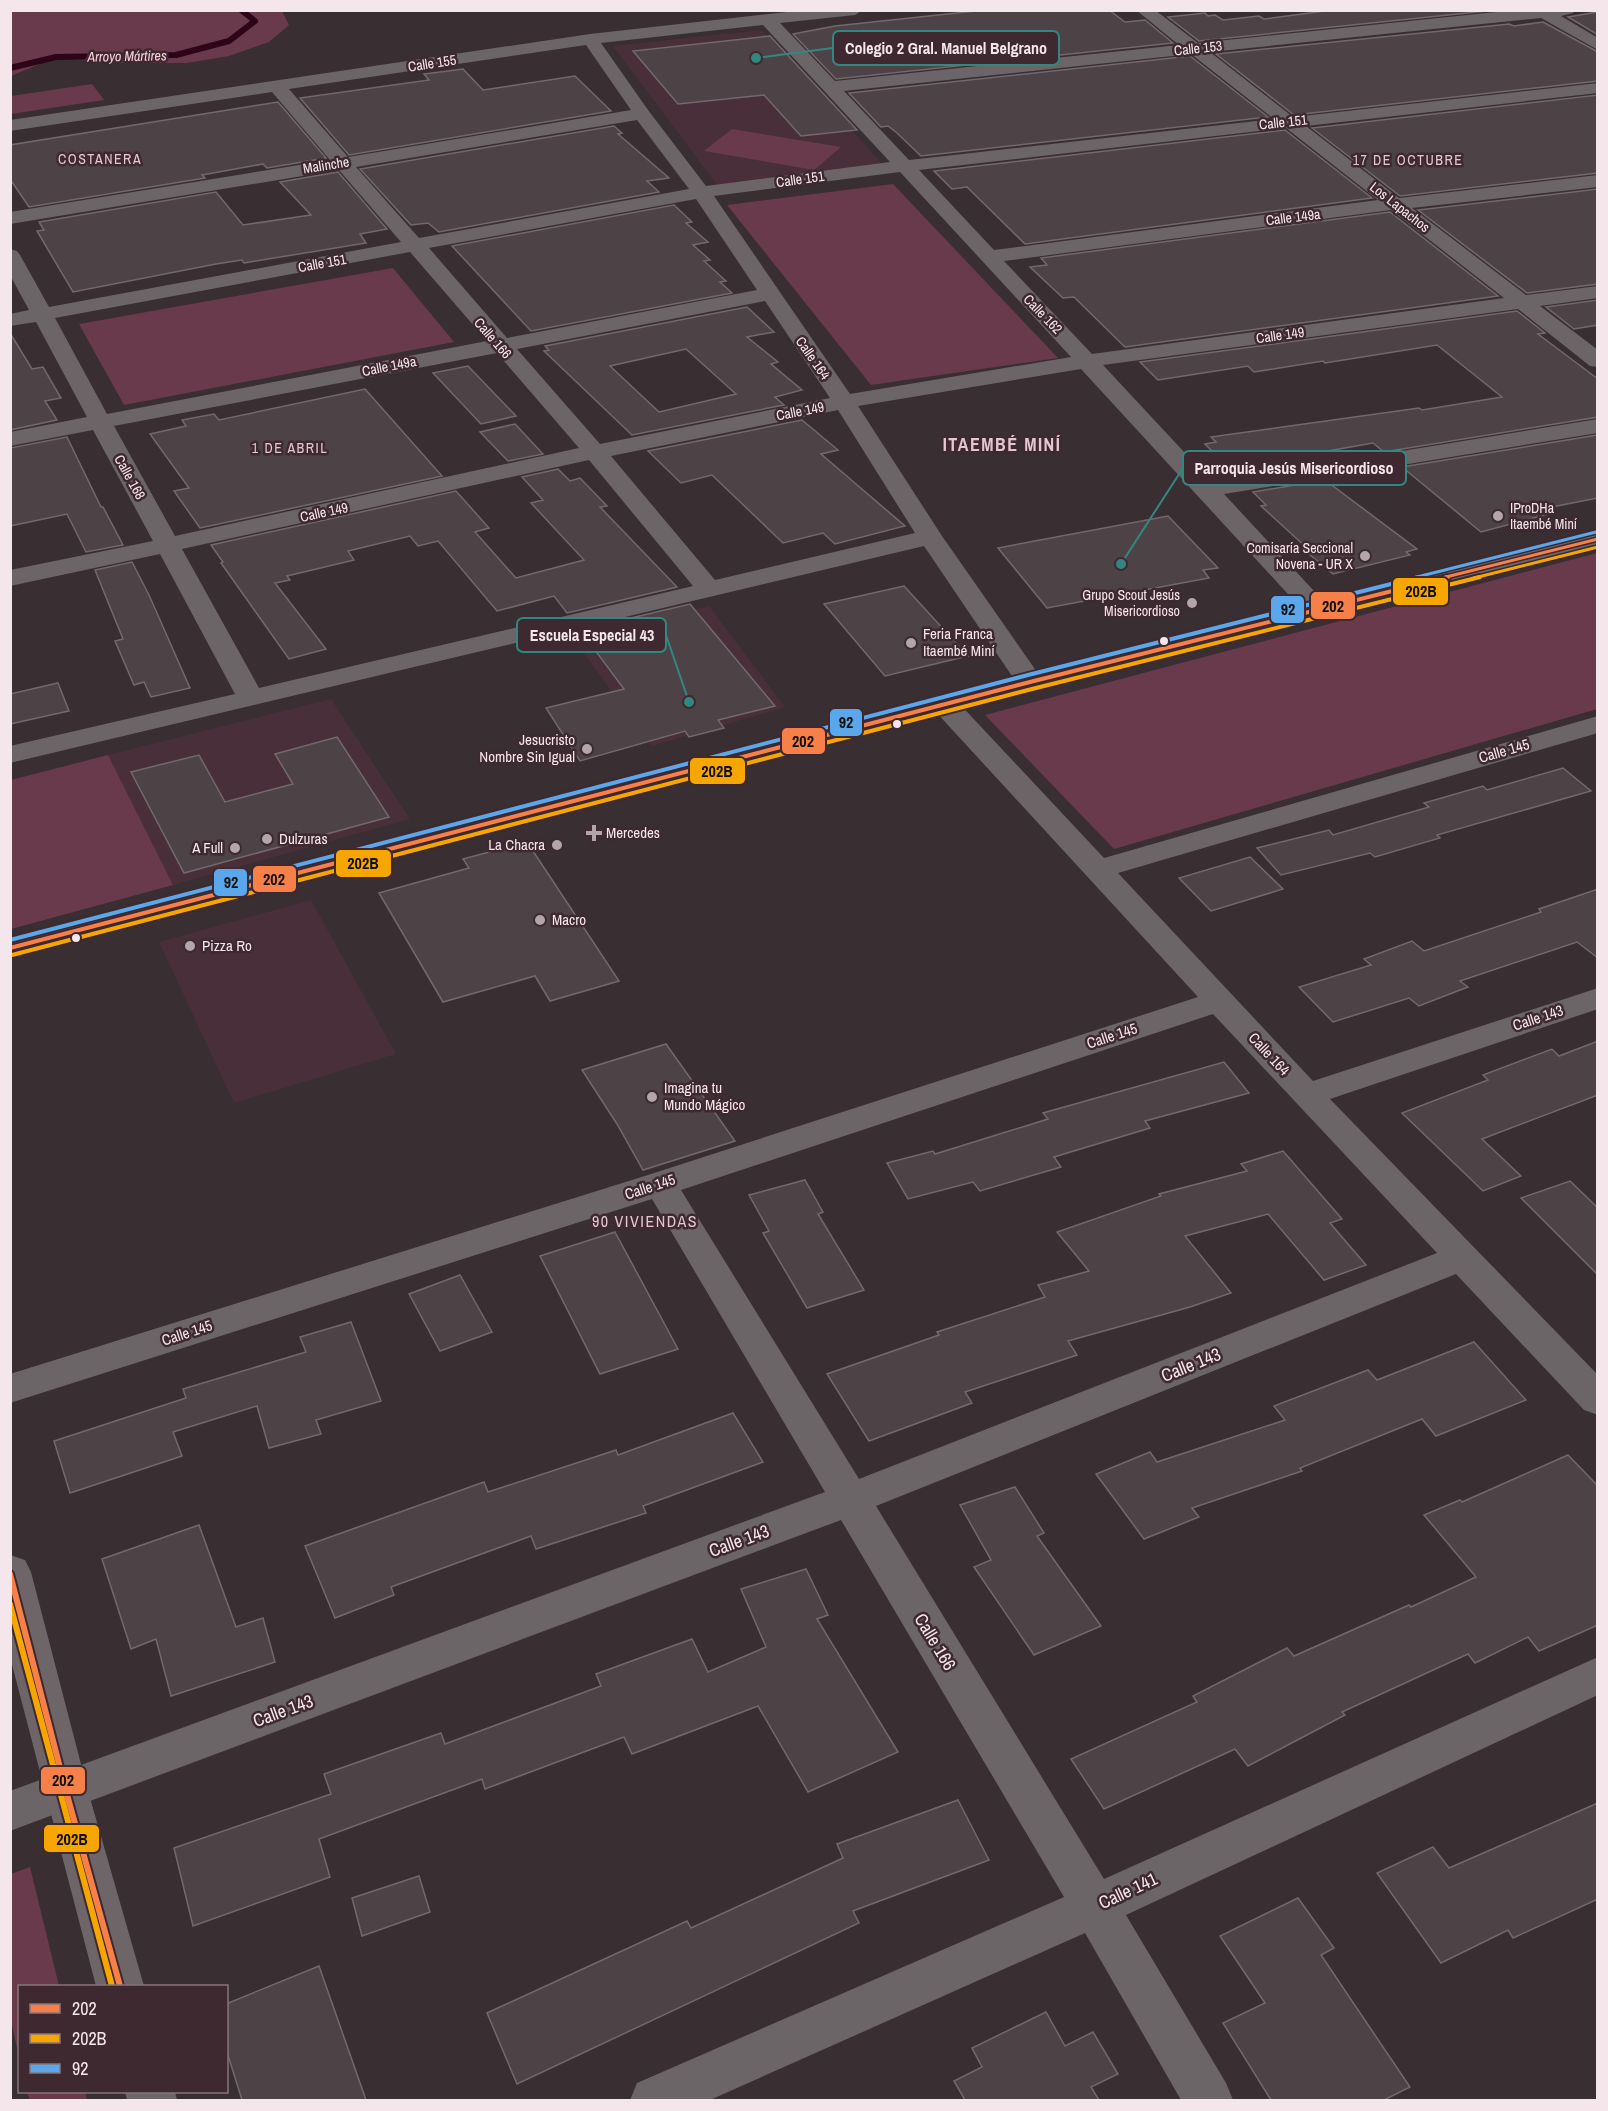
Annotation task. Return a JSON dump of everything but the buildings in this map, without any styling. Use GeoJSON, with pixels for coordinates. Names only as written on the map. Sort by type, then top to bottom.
{"type":"FeatureCollection","features":[{"type":"Feature","properties":{"kind":"main road"},"geometry":{"type":"LineString","coordinates":[[10,948],[1030,682],[1598,539]]}},
{"type":"Feature","properties":{"kind":"main road"},"geometry":{"type":"LineString","coordinates":[[10,1572],[66,1791],[120,1985]]}},
{"type":"Feature","properties":{"kind":"street","name":"Calle 155"},"geometry":{"type":"LineString","coordinates":[[10,126],[590,39],[855,10]]}},
{"type":"Feature","properties":{"kind":"street","name":"Los Lapachos"},"geometry":{"type":"LineString","coordinates":[[1144,10],[1598,361]]}},
{"type":"Feature","properties":{"kind":"street","name":"Calle 153"},"geometry":{"type":"LineString","coordinates":[[830,87],[1567,10]]}},
{"type":"Feature","properties":{"kind":"street"},"geometry":{"type":"LineString","coordinates":[[1542,12],[1598,45]]}},
{"type":"Feature","properties":{"kind":"street","name":"Calle 162"},"geometry":{"type":"LineString","coordinates":[[767,19],[988,257],[1089,361],[1318,611]]}},
{"type":"Feature","properties":{"kind":"street","name":"Calle 164"},"geometry":{"type":"LineString","coordinates":[[590,39],[642,114],[701,192],[844,402],[930,537],[1030,682]]}},
{"type":"Feature","properties":{"kind":"street","name":"Calle 166"},"geometry":{"type":"LineString","coordinates":[[276,86],[499,345],[595,452],[710,590]]}},
{"type":"Feature","properties":{"kind":"street","name":"Calle 151"},"geometry":{"type":"LineString","coordinates":[[10,320],[701,192],[903,166],[1598,88]]}},
{"type":"Feature","properties":{"kind":"street","name":"Malinche"},"geometry":{"type":"LineString","coordinates":[[10,218],[642,114]]}},
{"type":"Feature","properties":{"kind":"street","name":"Calle 149a"},"geometry":{"type":"LineString","coordinates":[[988,257],[1396,204],[1598,181]]}},
{"type":"Feature","properties":{"kind":"street","name":"Calle 168"},"geometry":{"type":"LineString","coordinates":[[10,255],[250,697]]}},
{"type":"Feature","properties":{"kind":"street","name":"Calle 149"},"geometry":{"type":"LineString","coordinates":[[10,579],[595,452],[844,402],[1089,361],[1598,292]]}},
{"type":"Feature","properties":{"kind":"street","name":"Calle 149a"},"geometry":{"type":"LineString","coordinates":[[10,439],[769,294]]}},
{"type":"Feature","properties":{"kind":"street"},"geometry":{"type":"LineString","coordinates":[[1206,490],[1598,426]]}},
{"type":"Feature","properties":{"kind":"street"},"geometry":{"type":"LineString","coordinates":[[10,755],[930,537]]}},
{"type":"Feature","properties":{"kind":"street","name":"Calle 164"},"geometry":{"type":"LineString","coordinates":[[945,705],[1307,1095],[1598,1400]]}},
{"type":"Feature","properties":{"kind":"street","name":"Calle 145"},"geometry":{"type":"LineString","coordinates":[[1098,869],[1598,724]]}},
{"type":"Feature","properties":{"kind":"street","name":"Calle 143"},"geometry":{"type":"LineString","coordinates":[[1307,1095],[1598,998]]}},
{"type":"Feature","properties":{"kind":"street","name":"Calle 145"},"geometry":{"type":"LineString","coordinates":[[10,1389],[660,1184],[1219,1001]]}},
{"type":"Feature","properties":{"kind":"street","name":"Calle 166"},"geometry":{"type":"LineString","coordinates":[[660,1184],[1095,1906],[1208,2100]]}},
{"type":"Feature","properties":{"kind":"street","name":"Calle 143"},"geometry":{"type":"LineString","coordinates":[[10,1811],[849,1500],[1461,1258]]}},
{"type":"Feature","properties":{"kind":"street","name":"Calle 141"},"geometry":{"type":"LineString","coordinates":[[655,2100],[1095,1906],[1598,1675]]}},
{"type":"Feature","properties":{"kind":"shaded area"},"geometry":{"type":"Polygon","coordinates":[[[10,11],[282,11],[289,25],[269,42],[229,56],[187,63],[113,63],[56,57],[11,76],[10,11]]]}},
{"type":"Feature","properties":{"kind":"shaded area"},"geometry":{"type":"Polygon","coordinates":[[[761,30],[887,169],[720,189],[613,46],[761,30]]]}},
{"type":"Feature","properties":{"kind":"shaded area"},"geometry":{"type":"Polygon","coordinates":[[[92,84],[104,100],[11,114],[11,96],[92,84]]]}},
{"type":"Feature","properties":{"kind":"shaded area"},"geometry":{"type":"Polygon","coordinates":[[[732,129],[841,147],[814,170],[704,151],[732,129]]]}},
{"type":"Feature","properties":{"kind":"shaded area"},"geometry":{"type":"Polygon","coordinates":[[[893,184],[1058,358],[871,385],[727,205],[893,184]]]}},
{"type":"Feature","properties":{"kind":"shaded area"},"geometry":{"type":"Polygon","coordinates":[[[393,268],[454,342],[124,405],[79,324],[393,268]]]}},
{"type":"Feature","properties":{"kind":"shaded area"},"geometry":{"type":"Polygon","coordinates":[[[1597,553],[1597,709],[1114,849],[985,715],[1597,553]]]}},
{"type":"Feature","properties":{"kind":"shaded area"},"geometry":{"type":"Polygon","coordinates":[[[709,606],[785,707],[652,746],[574,640],[709,606]]]}},
{"type":"Feature","properties":{"kind":"shaded area"},"geometry":{"type":"Polygon","coordinates":[[[331,699],[410,819],[173,885],[108,755],[331,699]]]}},
{"type":"Feature","properties":{"kind":"shaded area"},"geometry":{"type":"Polygon","coordinates":[[[108,755],[173,885],[11,929],[11,780],[108,755]]]}},
{"type":"Feature","properties":{"kind":"shaded area"},"geometry":{"type":"Polygon","coordinates":[[[311,900],[396,1054],[234,1103],[159,942],[311,900]]]}},
{"type":"Feature","properties":{"kind":"shaded area"},"geometry":{"type":"Polygon","coordinates":[[[30,1867],[59,1985],[18,1985],[18,2052],[10,2017],[11,1874],[30,1867]]]}},
{"type":"Feature","properties":{"kind":"shaded area"},"geometry":{"type":"Polygon","coordinates":[[[27,2093],[85,2093],[87,2100],[30,2100],[27,2093]]]}},
{"type":"Feature","properties":{"kind":"waterway","name":"Arroyo Mártires"},"geometry":{"type":"LineString","coordinates":[[10,68],[56,57],[176,55],[229,41],[255,21],[241,10]]}},
{"type":"Feature","properties":{"kind":"transit line","name":"92"},"geometry":{"type":"LineString","coordinates":[[10,940],[1028,675],[1596,532]]}},
{"type":"Feature","properties":{"kind":"transit line","name":"202"},"geometry":{"type":"LineString","coordinates":[[10,948],[1030,682],[1598,539]]}},
{"type":"Feature","properties":{"kind":"transit line","name":"202B"},"geometry":{"type":"LineString","coordinates":[[12,955],[1032,689],[1598,547]]}},
{"type":"Feature","properties":{"kind":"transit line","name":"202"},"geometry":{"type":"LineString","coordinates":[[10,1574],[66,1791],[120,1985]]}},
{"type":"Feature","properties":{"kind":"transit line","name":"202B"},"geometry":{"type":"LineString","coordinates":[[10,1604],[112,1985]]}},
{"type":"Feature","properties":{"kind":"place","name":"Colegio 2 Gral. Manuel Belgrano"},"geometry":{"type":"Point","coordinates":[756,58]}},
{"type":"Feature","properties":{"kind":"place","name":"IProDHa Itaembé Miní"},"geometry":{"type":"Point","coordinates":[1498,516]}},
{"type":"Feature","properties":{"kind":"place","name":"Comisaría Seccional Novena - UR X"},"geometry":{"type":"Point","coordinates":[1365,556]}},
{"type":"Feature","properties":{"kind":"place","name":"Parroquia Jesús Misericordioso"},"geometry":{"type":"Point","coordinates":[1121,564]}},
{"type":"Feature","properties":{"kind":"place","name":"Grupo Scout Jesús Misericordioso"},"geometry":{"type":"Point","coordinates":[1192,603]}},
{"type":"Feature","properties":{"kind":"place","name":"Feria Franca Itaembé Miní"},"geometry":{"type":"Point","coordinates":[911,643]}},
{"type":"Feature","properties":{"kind":"place","name":"Escuela Especial 43"},"geometry":{"type":"Point","coordinates":[689,702]}},
{"type":"Feature","properties":{"kind":"place","name":"Jesucristo Nombre Sin Igual"},"geometry":{"type":"Point","coordinates":[587,749]}},
{"type":"Feature","properties":{"kind":"place","name":"Mercedes"},"geometry":{"type":"Point","coordinates":[594,833]}},
{"type":"Feature","properties":{"kind":"place","name":"Dulzuras"},"geometry":{"type":"Point","coordinates":[267,839]}},
{"type":"Feature","properties":{"kind":"place","name":"La Chacra"},"geometry":{"type":"Point","coordinates":[557,845]}},
{"type":"Feature","properties":{"kind":"place","name":"A Full"},"geometry":{"type":"Point","coordinates":[235,848]}},
{"type":"Feature","properties":{"kind":"place","name":"Macro"},"geometry":{"type":"Point","coordinates":[540,920]}},
{"type":"Feature","properties":{"kind":"place","name":"Pizza Ro"},"geometry":{"type":"Point","coordinates":[190,946]}},
{"type":"Feature","properties":{"kind":"place","name":"Imagina tu Mundo Mágico"},"geometry":{"type":"Point","coordinates":[652,1097]}},
{"type":"Feature","properties":{"kind":"district","name":"COSTANERA"},"geometry":{"type":"Point","coordinates":[100,159]}},
{"type":"Feature","properties":{"kind":"district","name":"17 DE OCTUBRE"},"geometry":{"type":"Point","coordinates":[1408,160]}},
{"type":"Feature","properties":{"kind":"district","name":"ITAEMBÉ MINÍ"},"geometry":{"type":"Point","coordinates":[1002,445]}},
{"type":"Feature","properties":{"kind":"district","name":"1 DE ABRIL"},"geometry":{"type":"Point","coordinates":[290,448]}},
{"type":"Feature","properties":{"kind":"district","name":"90 VIVIENDAS"},"geometry":{"type":"Point","coordinates":[645,1221]}}]}
